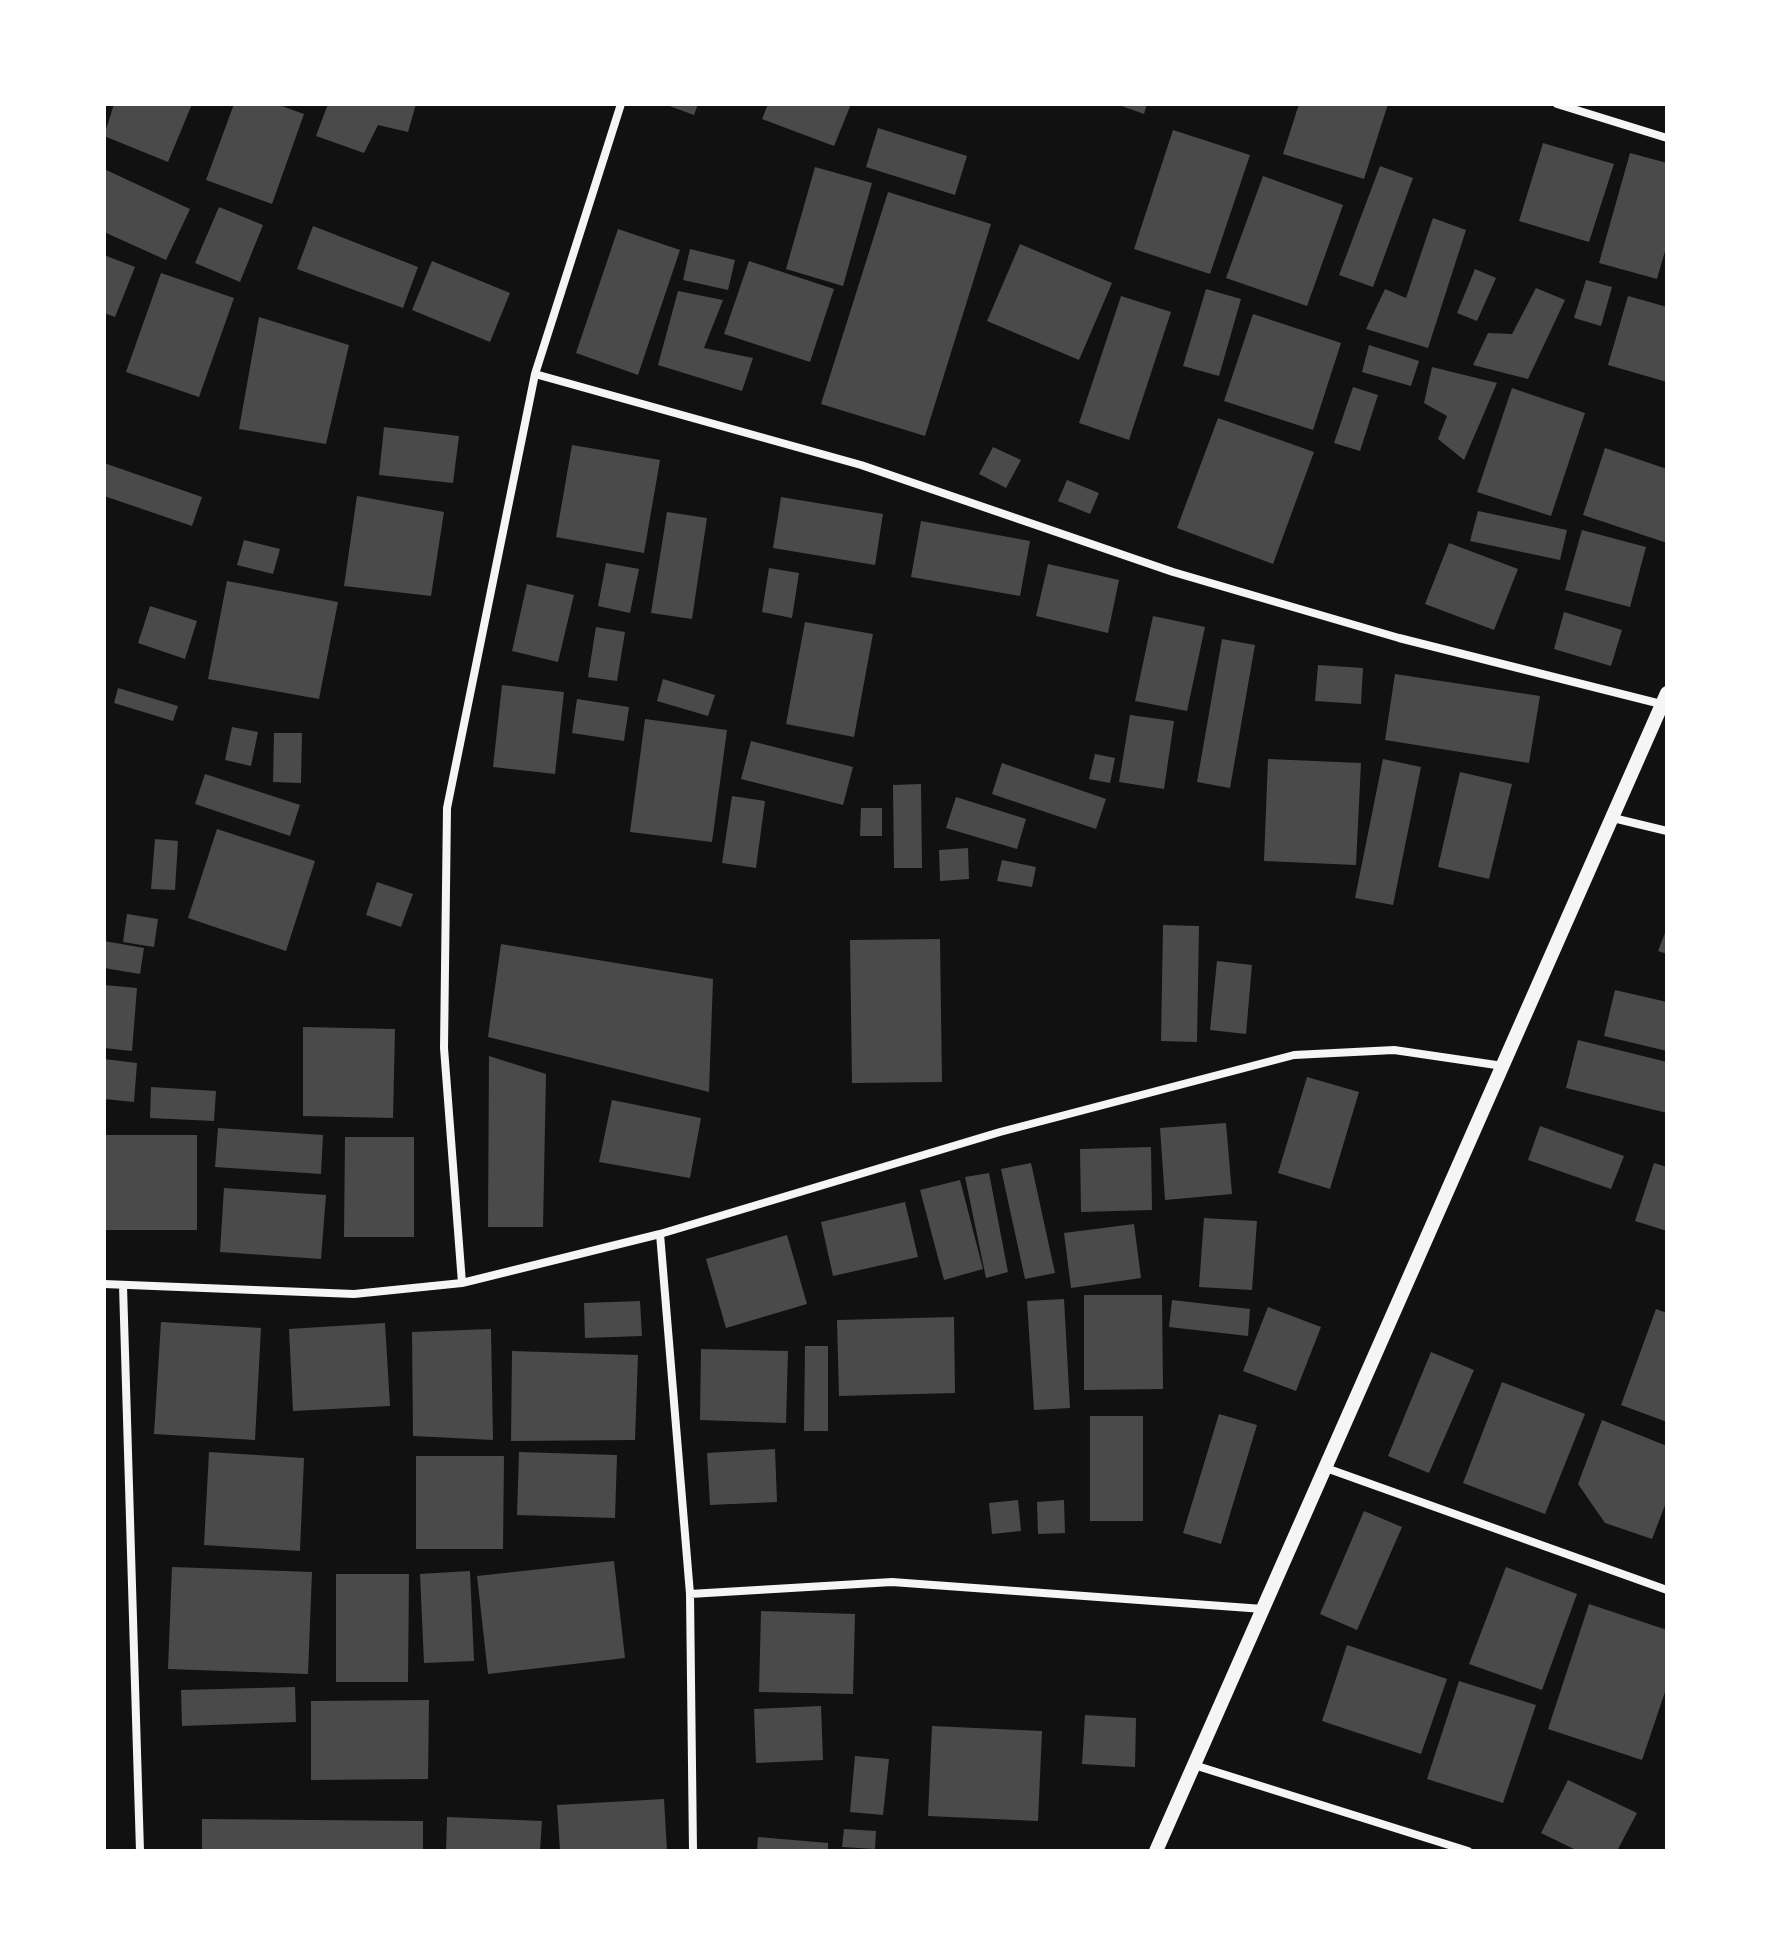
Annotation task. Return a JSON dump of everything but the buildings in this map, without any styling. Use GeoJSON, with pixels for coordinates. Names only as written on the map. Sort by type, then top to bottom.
{"type":"FeatureCollection","features":[{"type":"Feature","properties":{"kind":"street"},"geometry":{"type":"LineString","coordinates":[[462,1283],[444,1048],[447,808],[535,374],[621,104]]}},
{"type":"Feature","properties":{"kind":"street"},"geometry":{"type":"LineString","coordinates":[[1557,104],[1667,138]]}},
{"type":"Feature","properties":{"kind":"street"},"geometry":{"type":"LineString","coordinates":[[535,374],[861,465],[1188,577],[1399,638],[1664,698],[1156,1851]]}},
{"type":"Feature","properties":{"kind":"street"},"geometry":{"type":"LineString","coordinates":[[1613,818],[1667,831]]}},
{"type":"Feature","properties":{"kind":"street"},"geometry":{"type":"LineString","coordinates":[[104,1284],[354,1294],[462,1283],[660,1234],[1000,1132],[1294,1055],[1394,1050],[1503,1066]]}},
{"type":"Feature","properties":{"kind":"street"},"geometry":{"type":"LineString","coordinates":[[660,1234],[690,1594],[693,1851]]}},
{"type":"Feature","properties":{"kind":"street"},"geometry":{"type":"LineString","coordinates":[[123,1286],[140,1851]]}},
{"type":"Feature","properties":{"kind":"street"},"geometry":{"type":"LineString","coordinates":[[1326,1468],[1667,1590]]}},
{"type":"Feature","properties":{"kind":"street"},"geometry":{"type":"LineString","coordinates":[[690,1594],[892,1582],[1263,1609]]}},
{"type":"Feature","properties":{"kind":"street"},"geometry":{"type":"LineString","coordinates":[[1194,1765],[1468,1851]]}}]}
